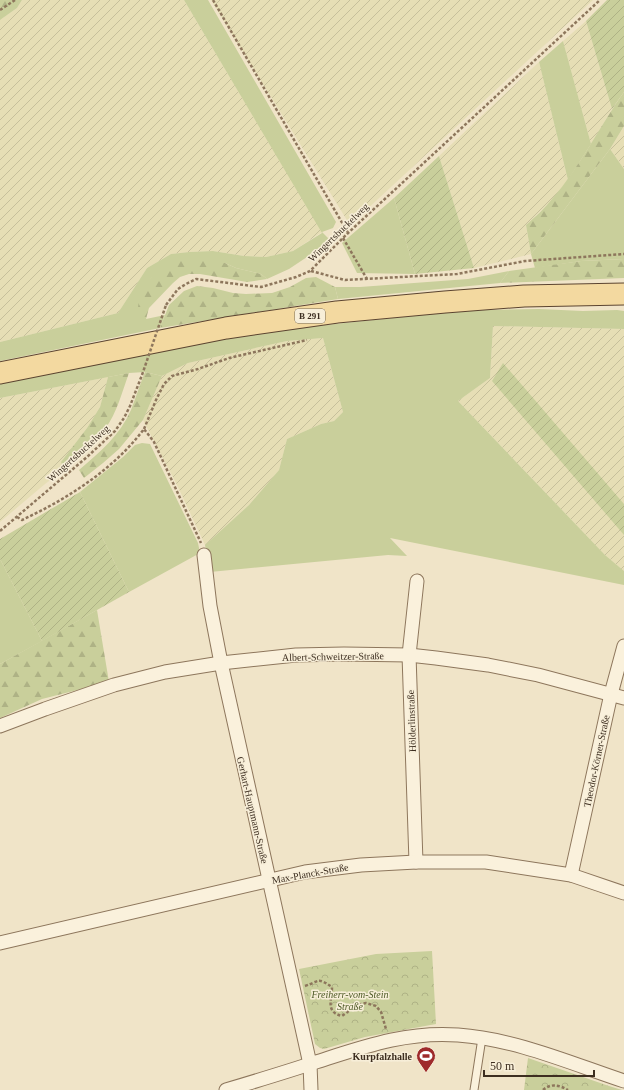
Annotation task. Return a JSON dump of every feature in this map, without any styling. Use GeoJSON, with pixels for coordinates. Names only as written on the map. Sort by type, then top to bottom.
{"type":"FeatureCollection","features":[{"type":"Feature","properties":{"kind":"main road","name":"B 291"},"geometry":{"type":"LineString","coordinates":[[0,373],[226,328],[337,312],[524,296],[624,294]]}},
{"type":"Feature","properties":{"kind":"street","name":"Gerhart-Hauptmann-Straße"},"geometry":{"type":"LineString","coordinates":[[204,555],[210,606],[221,663],[310,1064],[311,1090]]}},
{"type":"Feature","properties":{"kind":"street","name":"Hölderlinstraße"},"geometry":{"type":"LineString","coordinates":[[416,862],[409,655],[417,581]]}},
{"type":"Feature","properties":{"kind":"street","name":"Theodor-Körner-Straße"},"geometry":{"type":"LineString","coordinates":[[571,876],[611,694],[624,646]]}},
{"type":"Feature","properties":{"kind":"street","name":"Albert-Schweitzer-Straße"},"geometry":{"type":"LineString","coordinates":[[0,726],[114,685],[165,672],[221,663],[296,655],[409,655],[436,658],[488,665],[538,675],[624,698]]}},
{"type":"Feature","properties":{"kind":"street","name":"Max-Planck-Straße"},"geometry":{"type":"LineString","coordinates":[[0,943],[304,872],[342,867],[416,862],[486,862],[571,876],[624,893]]}},
{"type":"Feature","properties":{"kind":"street"},"geometry":{"type":"LineString","coordinates":[[226,1090],[390,1039],[431,1034],[482,1038],[521,1046],[624,1081]]}},
{"type":"Feature","properties":{"kind":"lane"},"geometry":{"type":"LineString","coordinates":[[474,1090],[482,1038]]}},
{"type":"Feature","properties":{"kind":"path"},"geometry":{"type":"LineString","coordinates":[[0,10],[15,0]]}},
{"type":"Feature","properties":{"kind":"path"},"geometry":{"type":"LineString","coordinates":[[213,0],[348,233]]}},
{"type":"Feature","properties":{"kind":"path","name":"Wingertsbuckelweg"},"geometry":{"type":"LineString","coordinates":[[0,531],[87,457],[115,431],[130,406],[166,305],[178,289],[196,279],[262,287],[296,277],[310,271],[348,233],[600,0]]}},
{"type":"Feature","properties":{"kind":"path"},"geometry":{"type":"LineString","coordinates":[[343,238],[367,279]]}},
{"type":"Feature","properties":{"kind":"path"},"geometry":{"type":"LineString","coordinates":[[310,271],[345,280],[367,279],[457,274],[525,261],[624,254]]}},
{"type":"Feature","properties":{"kind":"path"},"geometry":{"type":"LineString","coordinates":[[17,517],[22,520],[42,511],[80,487],[109,465],[136,440],[144,429],[164,384],[172,376],[229,358],[307,340]]}},
{"type":"Feature","properties":{"kind":"path"},"geometry":{"type":"LineString","coordinates":[[144,429],[154,442],[196,532],[204,555]]}},
{"type":"Feature","properties":{"kind":"path"},"geometry":{"type":"LineString","coordinates":[[293,989],[308,985],[318,980],[323,981],[332,987],[330,1003],[331,1009],[336,1015],[342,1016],[357,1005],[366,1003],[376,1006],[381,1012],[390,1039]]}},
{"type":"Feature","properties":{"kind":"path"},"geometry":{"type":"LineString","coordinates":[[543,1090],[554,1085],[568,1090]]}},
{"type":"Feature","properties":{"kind":"shaded area"},"geometry":{"type":"Polygon","coordinates":[[[22,0],[184,0],[322,232],[293,251],[266,257],[244,256],[213,251],[171,254],[147,268],[118,313],[0,342],[0,20],[17,8],[22,0]]]}},
{"type":"Feature","properties":{"kind":"shaded area"},"geometry":{"type":"Polygon","coordinates":[[[211,0],[593,0],[350,225],[211,0]]]}},
{"type":"Feature","properties":{"kind":"shaded area"},"geometry":{"type":"Polygon","coordinates":[[[586,21],[612,109],[591,144],[563,41],[586,21]]]}},
{"type":"Feature","properties":{"kind":"shaded area"},"geometry":{"type":"Polygon","coordinates":[[[539,62],[568,180],[552,200],[526,225],[531,254],[474,268],[439,156],[539,62]]]}},
{"type":"Feature","properties":{"kind":"shaded area"},"geometry":{"type":"Polygon","coordinates":[[[624,126],[624,169],[610,149],[624,126]]]}},
{"type":"Feature","properties":{"kind":"shaded area"},"geometry":{"type":"Polygon","coordinates":[[[493,326],[624,329],[624,571],[605,555],[458,401],[490,378],[493,326]]]}},
{"type":"Feature","properties":{"kind":"shaded area"},"geometry":{"type":"Polygon","coordinates":[[[323,338],[343,412],[334,421],[321,424],[287,439],[279,470],[249,505],[205,545],[177,485],[143,420],[162,376],[188,363],[287,341],[323,338]]]}},
{"type":"Feature","properties":{"kind":"shaded area"},"geometry":{"type":"Polygon","coordinates":[[[108,377],[100,407],[87,428],[62,461],[64,468],[0,522],[0,398],[108,377]]]}},
{"type":"Feature","properties":{"kind":"green space"},"geometry":{"type":"Polygon","coordinates":[[[0,0],[22,0],[17,8],[0,20],[0,0]]]}},
{"type":"Feature","properties":{"kind":"green space"},"geometry":{"type":"Polygon","coordinates":[[[184,0],[208,0],[336,222],[333,228],[322,232],[330,240],[289,269],[267,279],[261,274],[236,268],[225,263],[151,278],[146,319],[165,315],[160,328],[0,361],[0,342],[118,313],[147,268],[171,254],[213,251],[244,256],[266,257],[293,251],[322,233],[184,0]]]}},
{"type":"Feature","properties":{"kind":"green space"},"geometry":{"type":"Polygon","coordinates":[[[607,0],[624,0],[624,92],[612,109],[586,21],[607,0]]]}},
{"type":"Feature","properties":{"kind":"green space"},"geometry":{"type":"Polygon","coordinates":[[[563,41],[591,144],[568,180],[539,62],[563,41]]]}},
{"type":"Feature","properties":{"kind":"green space"},"geometry":{"type":"Polygon","coordinates":[[[624,92],[624,126],[610,149],[531,254],[526,225],[546,206],[572,174],[624,92]]]}},
{"type":"Feature","properties":{"kind":"green space"},"geometry":{"type":"Polygon","coordinates":[[[610,149],[624,169],[624,259],[581,261],[535,268],[531,254],[610,149]]]}},
{"type":"Feature","properties":{"kind":"green space"},"geometry":{"type":"Polygon","coordinates":[[[439,156],[474,268],[415,274],[394,198],[439,156]]]}},
{"type":"Feature","properties":{"kind":"green space"},"geometry":{"type":"Polygon","coordinates":[[[394,198],[415,274],[357,273],[342,243],[394,198]]]}},
{"type":"Feature","properties":{"kind":"green space"},"geometry":{"type":"Polygon","coordinates":[[[195,259],[225,263],[236,268],[261,274],[267,279],[247,282],[200,274],[189,274],[180,277],[149,308],[146,319],[136,320],[140,294],[151,278],[163,268],[178,260],[195,259]]]}},
{"type":"Feature","properties":{"kind":"green space"},"geometry":{"type":"Polygon","coordinates":[[[624,259],[624,278],[500,283],[509,271],[581,261],[624,259]]]}},
{"type":"Feature","properties":{"kind":"green space"},"geometry":{"type":"Polygon","coordinates":[[[509,271],[500,283],[338,299],[335,287],[360,287],[468,279],[509,271]]]}},
{"type":"Feature","properties":{"kind":"green space"},"geometry":{"type":"Polygon","coordinates":[[[316,277],[335,287],[338,299],[160,328],[169,305],[184,291],[197,286],[233,293],[272,293],[290,287],[306,278],[316,277]]]}},
{"type":"Feature","properties":{"kind":"green space"},"geometry":{"type":"Polygon","coordinates":[[[539,309],[624,311],[624,329],[493,326],[490,378],[458,401],[605,555],[624,571],[624,585],[390,538],[407,556],[388,555],[210,572],[205,545],[249,505],[279,470],[287,439],[321,424],[334,421],[343,412],[323,338],[287,341],[188,363],[162,376],[145,372],[129,373],[0,398],[0,384],[152,351],[287,329],[431,314],[484,310],[539,309]]]}},
{"type":"Feature","properties":{"kind":"green space"},"geometry":{"type":"Polygon","coordinates":[[[503,363],[624,504],[624,535],[492,381],[503,363]]]}},
{"type":"Feature","properties":{"kind":"green space"},"geometry":{"type":"Polygon","coordinates":[[[145,372],[162,376],[143,420],[119,449],[84,478],[79,470],[102,450],[121,427],[131,410],[145,372]]]}},
{"type":"Feature","properties":{"kind":"green space"},"geometry":{"type":"Polygon","coordinates":[[[129,373],[116,409],[105,429],[91,444],[64,468],[61,462],[87,428],[100,407],[108,377],[129,373]]]}},
{"type":"Feature","properties":{"kind":"green space"},"geometry":{"type":"Polygon","coordinates":[[[142,443],[150,444],[198,543],[200,553],[129,592],[80,492],[123,457],[135,445],[142,443]]]}},
{"type":"Feature","properties":{"kind":"green space"},"geometry":{"type":"Polygon","coordinates":[[[80,492],[129,592],[42,641],[0,559],[0,539],[80,492]]]}},
{"type":"Feature","properties":{"kind":"green space"},"geometry":{"type":"Polygon","coordinates":[[[0,559],[42,641],[0,664],[0,559]]]}},
{"type":"Feature","properties":{"kind":"green space"},"geometry":{"type":"Polygon","coordinates":[[[97,610],[109,682],[42,699],[0,718],[0,664],[97,610]]]}},
{"type":"Feature","properties":{"kind":"green space","name":"Freiherr-vom-Stein Straße"},"geometry":{"type":"Polygon","coordinates":[[[432,951],[436,1024],[365,1037],[324,1049],[315,1044],[299,969],[376,954],[432,951]]]}},
{"type":"Feature","properties":{"kind":"green space"},"geometry":{"type":"Polygon","coordinates":[[[528,1058],[609,1086],[622,1090],[524,1090],[528,1058]]]}},
{"type":"Feature","properties":{"kind":"place","name":"Kurpfalzhalle"},"geometry":{"type":"Point","coordinates":[426,1073]}}]}
